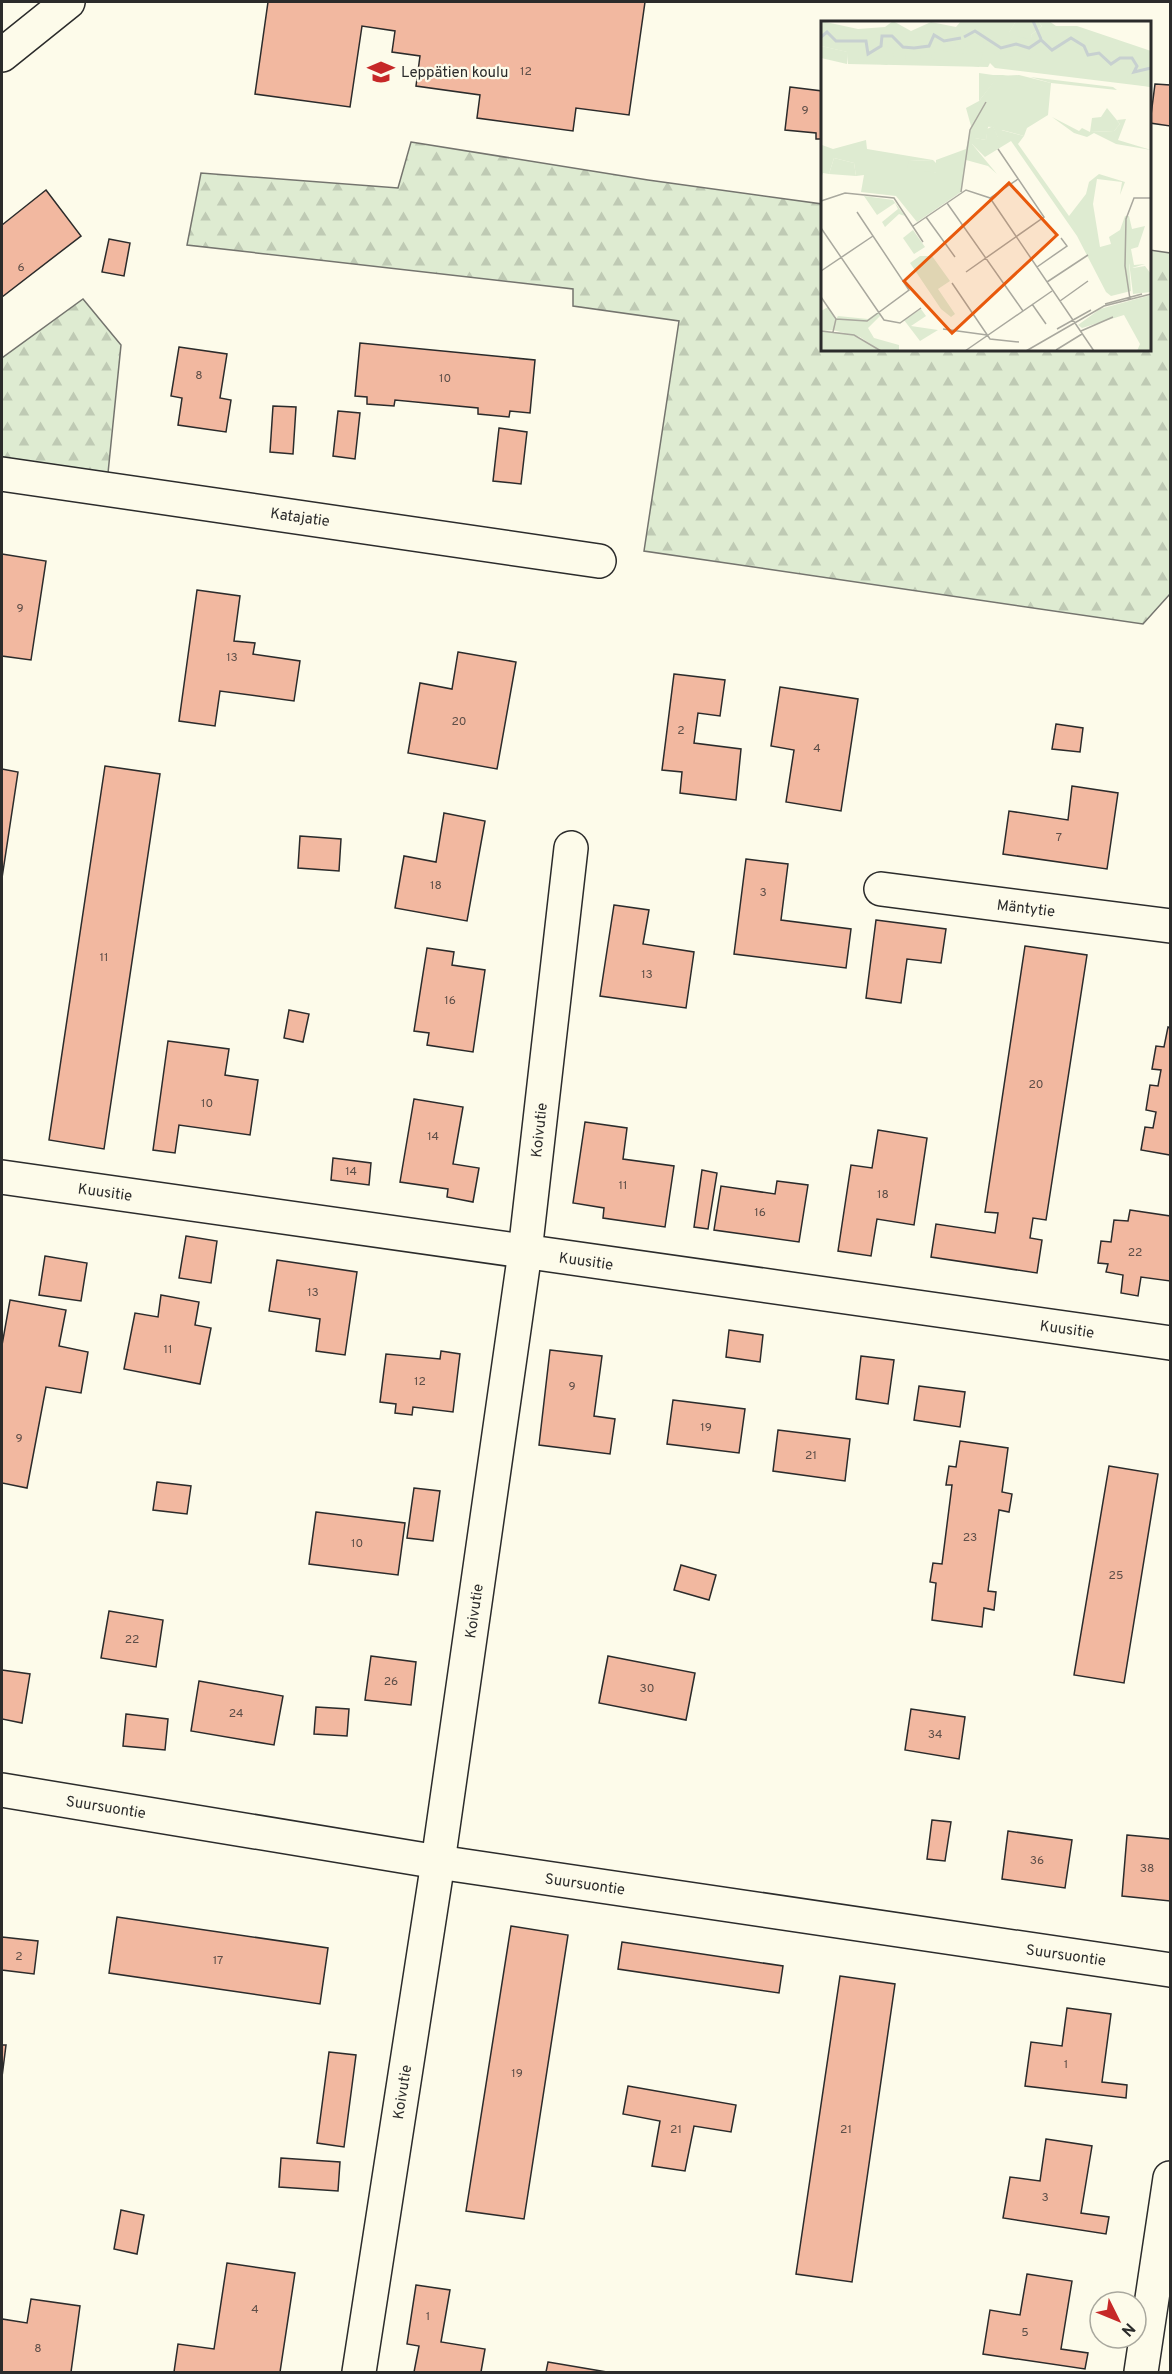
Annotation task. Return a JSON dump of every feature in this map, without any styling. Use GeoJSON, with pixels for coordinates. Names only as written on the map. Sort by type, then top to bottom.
{"type":"FeatureCollection","features":[{"type":"Feature","properties":{"kind":"street"},"geometry":{"type":"LineString","coordinates":[[2,55],[68,2]]}},
{"type":"Feature","properties":{"kind":"street","name":"Katajatie"},"geometry":{"type":"LineString","coordinates":[[2,474],[599,561]]}},
{"type":"Feature","properties":{"kind":"street","name":"Koivutie"},"geometry":{"type":"LineString","coordinates":[[359,2373],[438,1862],[525,1252],[571,848]]}},
{"type":"Feature","properties":{"kind":"street","name":"Mäntytie"},"geometry":{"type":"LineString","coordinates":[[881,889],[1170,926]]}},
{"type":"Feature","properties":{"kind":"street","name":"Kuusitie"},"geometry":{"type":"LineString","coordinates":[[2,1178],[1170,1343]]}},
{"type":"Feature","properties":{"kind":"street","name":"Suursuontie"},"geometry":{"type":"LineString","coordinates":[[2,1790],[438,1862],[1170,1970]]}},
{"type":"Feature","properties":{"kind":"street"},"geometry":{"type":"LineString","coordinates":[[1141,2373],[1170,2178]]}},
{"type":"Feature","properties":{"kind":"green space"},"geometry":{"type":"Polygon","coordinates":[[[411,142],[648,180],[821,204],[821,351],[1151,351],[1151,250],[1170,253],[1170,594],[1143,624],[644,551],[679,321],[573,306],[573,289],[187,245],[201,173],[398,188],[411,142]]]}},
{"type":"Feature","properties":{"kind":"green space"},"geometry":{"type":"Polygon","coordinates":[[[83,299],[121,345],[108,473],[2,459],[2,358],[83,299]]]}},
{"type":"Feature","properties":{"kind":"building"},"geometry":{"type":"Polygon","coordinates":[[[268,2],[645,2],[629,115],[576,108],[573,131],[477,118],[480,95],[416,86],[420,56],[392,52],[395,31],[362,26],[350,107],[255,94],[268,2]]]}},
{"type":"Feature","properties":{"kind":"building"},"geometry":{"type":"Polygon","coordinates":[[[1155,84],[1170,85],[1170,126],[1151,123],[1155,84]]]}},
{"type":"Feature","properties":{"kind":"building"},"geometry":{"type":"Polygon","coordinates":[[[790,87],[821,91],[821,139],[816,139],[816,133],[785,130],[790,87]]]}},
{"type":"Feature","properties":{"kind":"building"},"geometry":{"type":"Polygon","coordinates":[[[46,190],[81,236],[2,297],[2,225],[46,190]]]}},
{"type":"Feature","properties":{"kind":"building"},"geometry":{"type":"Polygon","coordinates":[[[109,239],[130,243],[124,276],[102,272],[109,239]]]}},
{"type":"Feature","properties":{"kind":"building"},"geometry":{"type":"Polygon","coordinates":[[[360,343],[535,360],[530,413],[510,411],[509,417],[478,414],[478,408],[395,400],[394,406],[367,404],[367,397],[355,396],[360,343]]]}},
{"type":"Feature","properties":{"kind":"building"},"geometry":{"type":"Polygon","coordinates":[[[179,347],[227,354],[220,398],[231,400],[226,432],[178,425],[182,398],[171,396],[179,347]]]}},
{"type":"Feature","properties":{"kind":"building"},"geometry":{"type":"Polygon","coordinates":[[[273,406],[296,407],[293,454],[270,452],[273,406]]]}},
{"type":"Feature","properties":{"kind":"building"},"geometry":{"type":"Polygon","coordinates":[[[338,411],[360,413],[355,459],[333,456],[338,411]]]}},
{"type":"Feature","properties":{"kind":"building"},"geometry":{"type":"Polygon","coordinates":[[[499,428],[527,432],[521,484],[493,481],[499,428]]]}},
{"type":"Feature","properties":{"kind":"building"},"geometry":{"type":"Polygon","coordinates":[[[2,554],[46,561],[31,660],[2,656],[2,554]]]}},
{"type":"Feature","properties":{"kind":"building"},"geometry":{"type":"Polygon","coordinates":[[[197,590],[240,596],[234,641],[255,643],[253,654],[300,661],[294,701],[220,691],[215,726],[179,721],[197,590]]]}},
{"type":"Feature","properties":{"kind":"building"},"geometry":{"type":"Polygon","coordinates":[[[458,652],[516,662],[497,769],[408,753],[420,683],[452,689],[458,652]]]}},
{"type":"Feature","properties":{"kind":"building"},"geometry":{"type":"Polygon","coordinates":[[[674,674],[725,680],[720,716],[698,713],[694,743],[741,749],[736,800],[680,793],[682,772],[662,770],[674,674]]]}},
{"type":"Feature","properties":{"kind":"building"},"geometry":{"type":"Polygon","coordinates":[[[780,687],[858,699],[841,811],[786,802],[794,750],[771,746],[780,687]]]}},
{"type":"Feature","properties":{"kind":"building"},"geometry":{"type":"Polygon","coordinates":[[[1056,724],[1083,728],[1080,752],[1052,749],[1056,724]]]}},
{"type":"Feature","properties":{"kind":"building"},"geometry":{"type":"Polygon","coordinates":[[[105,766],[160,774],[104,1149],[49,1140],[105,766]]]}},
{"type":"Feature","properties":{"kind":"building"},"geometry":{"type":"Polygon","coordinates":[[[2,769],[18,772],[2,878],[2,769]]]}},
{"type":"Feature","properties":{"kind":"building"},"geometry":{"type":"Polygon","coordinates":[[[1072,786],[1118,793],[1107,869],[1003,854],[1009,811],[1068,820],[1072,786]]]}},
{"type":"Feature","properties":{"kind":"building"},"geometry":{"type":"Polygon","coordinates":[[[444,813],[485,821],[467,921],[395,908],[404,856],[436,862],[444,813]]]}},
{"type":"Feature","properties":{"kind":"building"},"geometry":{"type":"Polygon","coordinates":[[[300,836],[341,839],[339,871],[298,868],[300,836]]]}},
{"type":"Feature","properties":{"kind":"building"},"geometry":{"type":"Polygon","coordinates":[[[746,859],[788,864],[781,920],[851,929],[846,968],[734,954],[746,859]]]}},
{"type":"Feature","properties":{"kind":"building"},"geometry":{"type":"Polygon","coordinates":[[[614,905],[649,910],[643,944],[694,952],[686,1008],[600,996],[614,905]]]}},
{"type":"Feature","properties":{"kind":"building"},"geometry":{"type":"Polygon","coordinates":[[[876,920],[946,929],[941,963],[907,959],[901,1003],[866,998],[876,920]]]}},
{"type":"Feature","properties":{"kind":"building"},"geometry":{"type":"Polygon","coordinates":[[[1025,946],[1087,955],[1046,1220],[1033,1218],[1030,1238],[1042,1240],[1037,1273],[931,1257],[936,1224],[995,1233],[998,1213],[985,1212],[1025,946]]]}},
{"type":"Feature","properties":{"kind":"building"},"geometry":{"type":"Polygon","coordinates":[[[427,948],[454,952],[452,965],[485,970],[473,1052],[427,1045],[429,1033],[414,1031],[427,948]]]}},
{"type":"Feature","properties":{"kind":"building"},"geometry":{"type":"Polygon","coordinates":[[[289,1010],[309,1014],[303,1042],[284,1038],[289,1010]]]}},
{"type":"Feature","properties":{"kind":"building"},"geometry":{"type":"Polygon","coordinates":[[[1168,1027],[1170,1028],[1170,1155],[1141,1150],[1145,1127],[1153,1128],[1156,1112],[1146,1110],[1150,1085],[1158,1086],[1161,1070],[1152,1069],[1156,1046],[1164,1047],[1168,1027]]]}},
{"type":"Feature","properties":{"kind":"building"},"geometry":{"type":"Polygon","coordinates":[[[168,1041],[229,1049],[225,1075],[258,1080],[250,1135],[179,1125],[175,1153],[153,1150],[168,1041]]]}},
{"type":"Feature","properties":{"kind":"building"},"geometry":{"type":"Polygon","coordinates":[[[414,1099],[463,1107],[453,1164],[479,1168],[473,1202],[447,1197],[448,1189],[400,1182],[414,1099]]]}},
{"type":"Feature","properties":{"kind":"building"},"geometry":{"type":"Polygon","coordinates":[[[585,1122],[627,1128],[623,1159],[674,1166],[665,1227],[603,1218],[604,1208],[573,1203],[585,1122]]]}},
{"type":"Feature","properties":{"kind":"building"},"geometry":{"type":"Polygon","coordinates":[[[878,1130],[927,1138],[914,1225],[877,1219],[871,1256],[838,1251],[851,1165],[872,1168],[878,1130]]]}},
{"type":"Feature","properties":{"kind":"building"},"geometry":{"type":"Polygon","coordinates":[[[333,1158],[371,1163],[369,1185],[331,1180],[333,1158]]]}},
{"type":"Feature","properties":{"kind":"building"},"geometry":{"type":"Polygon","coordinates":[[[702,1170],[717,1173],[708,1229],[694,1227],[702,1170]]]}},
{"type":"Feature","properties":{"kind":"building"},"geometry":{"type":"Polygon","coordinates":[[[777,1181],[808,1185],[799,1242],[714,1230],[721,1186],[775,1194],[777,1181]]]}},
{"type":"Feature","properties":{"kind":"building"},"geometry":{"type":"Polygon","coordinates":[[[1130,1210],[1170,1216],[1170,1281],[1141,1277],[1138,1296],[1121,1293],[1123,1275],[1106,1272],[1108,1264],[1098,1263],[1101,1241],[1111,1242],[1114,1220],[1128,1221],[1130,1210]]]}},
{"type":"Feature","properties":{"kind":"building"},"geometry":{"type":"Polygon","coordinates":[[[186,1236],[217,1241],[211,1283],[179,1278],[186,1236]]]}},
{"type":"Feature","properties":{"kind":"building"},"geometry":{"type":"Polygon","coordinates":[[[45,1256],[87,1263],[81,1301],[39,1295],[45,1256]]]}},
{"type":"Feature","properties":{"kind":"building"},"geometry":{"type":"Polygon","coordinates":[[[277,1260],[357,1272],[345,1355],[316,1351],[320,1319],[269,1311],[277,1260]]]}},
{"type":"Feature","properties":{"kind":"building"},"geometry":{"type":"Polygon","coordinates":[[[161,1295],[199,1302],[195,1325],[211,1328],[200,1384],[124,1369],[135,1313],[158,1317],[161,1295]]]}},
{"type":"Feature","properties":{"kind":"building"},"geometry":{"type":"Polygon","coordinates":[[[10,1300],[66,1310],[59,1346],[88,1352],[81,1393],[46,1387],[27,1488],[2,1483],[2,1345],[10,1300]]]}},
{"type":"Feature","properties":{"kind":"building"},"geometry":{"type":"Polygon","coordinates":[[[729,1330],[763,1335],[760,1362],[726,1357],[729,1330]]]}},
{"type":"Feature","properties":{"kind":"building"},"geometry":{"type":"Polygon","coordinates":[[[550,1350],[602,1356],[594,1416],[615,1419],[610,1454],[539,1445],[550,1350]]]}},
{"type":"Feature","properties":{"kind":"building"},"geometry":{"type":"Polygon","coordinates":[[[441,1351],[460,1354],[453,1412],[413,1407],[412,1415],[395,1413],[396,1404],[380,1402],[386,1354],[440,1359],[441,1351]]]}},
{"type":"Feature","properties":{"kind":"building"},"geometry":{"type":"Polygon","coordinates":[[[861,1356],[894,1360],[888,1404],[856,1399],[861,1356]]]}},
{"type":"Feature","properties":{"kind":"building"},"geometry":{"type":"Polygon","coordinates":[[[919,1386],[965,1392],[960,1427],[914,1420],[919,1386]]]}},
{"type":"Feature","properties":{"kind":"building"},"geometry":{"type":"Polygon","coordinates":[[[673,1400],[745,1409],[739,1453],[667,1444],[673,1400]]]}},
{"type":"Feature","properties":{"kind":"building"},"geometry":{"type":"Polygon","coordinates":[[[778,1430],[850,1439],[845,1481],[773,1471],[778,1430]]]}},
{"type":"Feature","properties":{"kind":"building"},"geometry":{"type":"Polygon","coordinates":[[[960,1441],[1008,1448],[1002,1492],[1012,1494],[1009,1512],[999,1510],[988,1591],[996,1592],[994,1610],[984,1608],[982,1627],[932,1620],[936,1583],[930,1582],[933,1563],[942,1564],[952,1485],[946,1485],[949,1466],[956,1467],[960,1441]]]}},
{"type":"Feature","properties":{"kind":"building"},"geometry":{"type":"Polygon","coordinates":[[[1109,1466],[1158,1474],[1124,1683],[1074,1675],[1109,1466]]]}},
{"type":"Feature","properties":{"kind":"building"},"geometry":{"type":"Polygon","coordinates":[[[157,1482],[191,1486],[187,1514],[153,1510],[157,1482]]]}},
{"type":"Feature","properties":{"kind":"building"},"geometry":{"type":"Polygon","coordinates":[[[414,1488],[440,1491],[433,1541],[407,1538],[414,1488]]]}},
{"type":"Feature","properties":{"kind":"building"},"geometry":{"type":"Polygon","coordinates":[[[316,1512],[405,1523],[398,1575],[309,1564],[316,1512]]]}},
{"type":"Feature","properties":{"kind":"building"},"geometry":{"type":"Polygon","coordinates":[[[681,1565],[716,1575],[709,1600],[674,1590],[681,1565]]]}},
{"type":"Feature","properties":{"kind":"building"},"geometry":{"type":"Polygon","coordinates":[[[109,1611],[163,1620],[156,1667],[101,1658],[109,1611]]]}},
{"type":"Feature","properties":{"kind":"building"},"geometry":{"type":"Polygon","coordinates":[[[371,1656],[416,1662],[411,1705],[365,1700],[371,1656]]]}},
{"type":"Feature","properties":{"kind":"building"},"geometry":{"type":"Polygon","coordinates":[[[608,1656],[695,1673],[686,1720],[599,1703],[608,1656]]]}},
{"type":"Feature","properties":{"kind":"building"},"geometry":{"type":"Polygon","coordinates":[[[2,1670],[30,1674],[22,1723],[2,1719],[2,1670]]]}},
{"type":"Feature","properties":{"kind":"building"},"geometry":{"type":"Polygon","coordinates":[[[199,1681],[283,1696],[274,1745],[191,1731],[199,1681]]]}},
{"type":"Feature","properties":{"kind":"building"},"geometry":{"type":"Polygon","coordinates":[[[316,1707],[349,1709],[347,1736],[314,1734],[316,1707]]]}},
{"type":"Feature","properties":{"kind":"building"},"geometry":{"type":"Polygon","coordinates":[[[911,1709],[965,1717],[959,1759],[905,1750],[911,1709]]]}},
{"type":"Feature","properties":{"kind":"building"},"geometry":{"type":"Polygon","coordinates":[[[126,1714],[168,1719],[165,1750],[123,1746],[126,1714]]]}},
{"type":"Feature","properties":{"kind":"building"},"geometry":{"type":"Polygon","coordinates":[[[932,1820],[951,1822],[945,1861],[927,1859],[932,1820]]]}},
{"type":"Feature","properties":{"kind":"building"},"geometry":{"type":"Polygon","coordinates":[[[1008,1831],[1072,1840],[1065,1888],[1002,1879],[1008,1831]]]}},
{"type":"Feature","properties":{"kind":"building"},"geometry":{"type":"Polygon","coordinates":[[[1127,1835],[1170,1839],[1170,1901],[1122,1896],[1127,1835]]]}},
{"type":"Feature","properties":{"kind":"building"},"geometry":{"type":"Polygon","coordinates":[[[117,1917],[328,1948],[320,2004],[109,1973],[117,1917]]]}},
{"type":"Feature","properties":{"kind":"building"},"geometry":{"type":"Polygon","coordinates":[[[511,1926],[568,1935],[524,2219],[466,2211],[511,1926]]]}},
{"type":"Feature","properties":{"kind":"building"},"geometry":{"type":"Polygon","coordinates":[[[2,1937],[38,1941],[34,1974],[2,1970],[2,1937]]]}},
{"type":"Feature","properties":{"kind":"building"},"geometry":{"type":"Polygon","coordinates":[[[622,1942],[783,1966],[779,1993],[618,1969],[622,1942]]]}},
{"type":"Feature","properties":{"kind":"building"},"geometry":{"type":"Polygon","coordinates":[[[840,1976],[895,1984],[852,2282],[796,2274],[840,1976]]]}},
{"type":"Feature","properties":{"kind":"building"},"geometry":{"type":"Polygon","coordinates":[[[1067,2008],[1111,2014],[1102,2082],[1127,2085],[1126,2098],[1025,2086],[1031,2042],[1062,2046],[1067,2008]]]}},
{"type":"Feature","properties":{"kind":"building"},"geometry":{"type":"Polygon","coordinates":[[[2,2045],[6,2045],[2,2077],[2,2045]]]}},
{"type":"Feature","properties":{"kind":"building"},"geometry":{"type":"Polygon","coordinates":[[[329,2052],[356,2055],[344,2147],[317,2143],[329,2052]]]}},
{"type":"Feature","properties":{"kind":"building"},"geometry":{"type":"Polygon","coordinates":[[[628,2086],[736,2105],[731,2132],[694,2126],[685,2171],[652,2166],[660,2121],[623,2114],[628,2086]]]}},
{"type":"Feature","properties":{"kind":"building"},"geometry":{"type":"Polygon","coordinates":[[[1046,2139],[1092,2146],[1081,2213],[1109,2217],[1106,2234],[1003,2218],[1010,2177],[1040,2181],[1046,2139]]]}},
{"type":"Feature","properties":{"kind":"building"},"geometry":{"type":"Polygon","coordinates":[[[281,2158],[340,2162],[338,2191],[279,2187],[281,2158]]]}},
{"type":"Feature","properties":{"kind":"building"},"geometry":{"type":"Polygon","coordinates":[[[121,2210],[144,2215],[137,2254],[114,2249],[121,2210]]]}},
{"type":"Feature","properties":{"kind":"building"},"geometry":{"type":"Polygon","coordinates":[[[227,2263],[295,2273],[280,2372],[174,2372],[178,2344],[214,2349],[227,2263]]]}},
{"type":"Feature","properties":{"kind":"building"},"geometry":{"type":"Polygon","coordinates":[[[1027,2274],[1072,2281],[1061,2349],[1088,2353],[1085,2369],[983,2354],[990,2310],[1020,2315],[1027,2274]]]}},
{"type":"Feature","properties":{"kind":"building"},"geometry":{"type":"Polygon","coordinates":[[[416,2285],[450,2290],[441,2342],[485,2349],[481,2372],[414,2372],[419,2346],[407,2344],[416,2285]]]}},
{"type":"Feature","properties":{"kind":"building"},"geometry":{"type":"Polygon","coordinates":[[[31,2299],[80,2306],[71,2372],[2,2372],[2,2319],[27,2323],[31,2299]]]}},
{"type":"Feature","properties":{"kind":"building"},"geometry":{"type":"Polygon","coordinates":[[[548,2362],[607,2372],[546,2372],[548,2362]]]}},
{"type":"Feature","properties":{"kind":"place","name":"Leppätien koulu"},"geometry":{"type":"Point","coordinates":[381,72]}}]}
